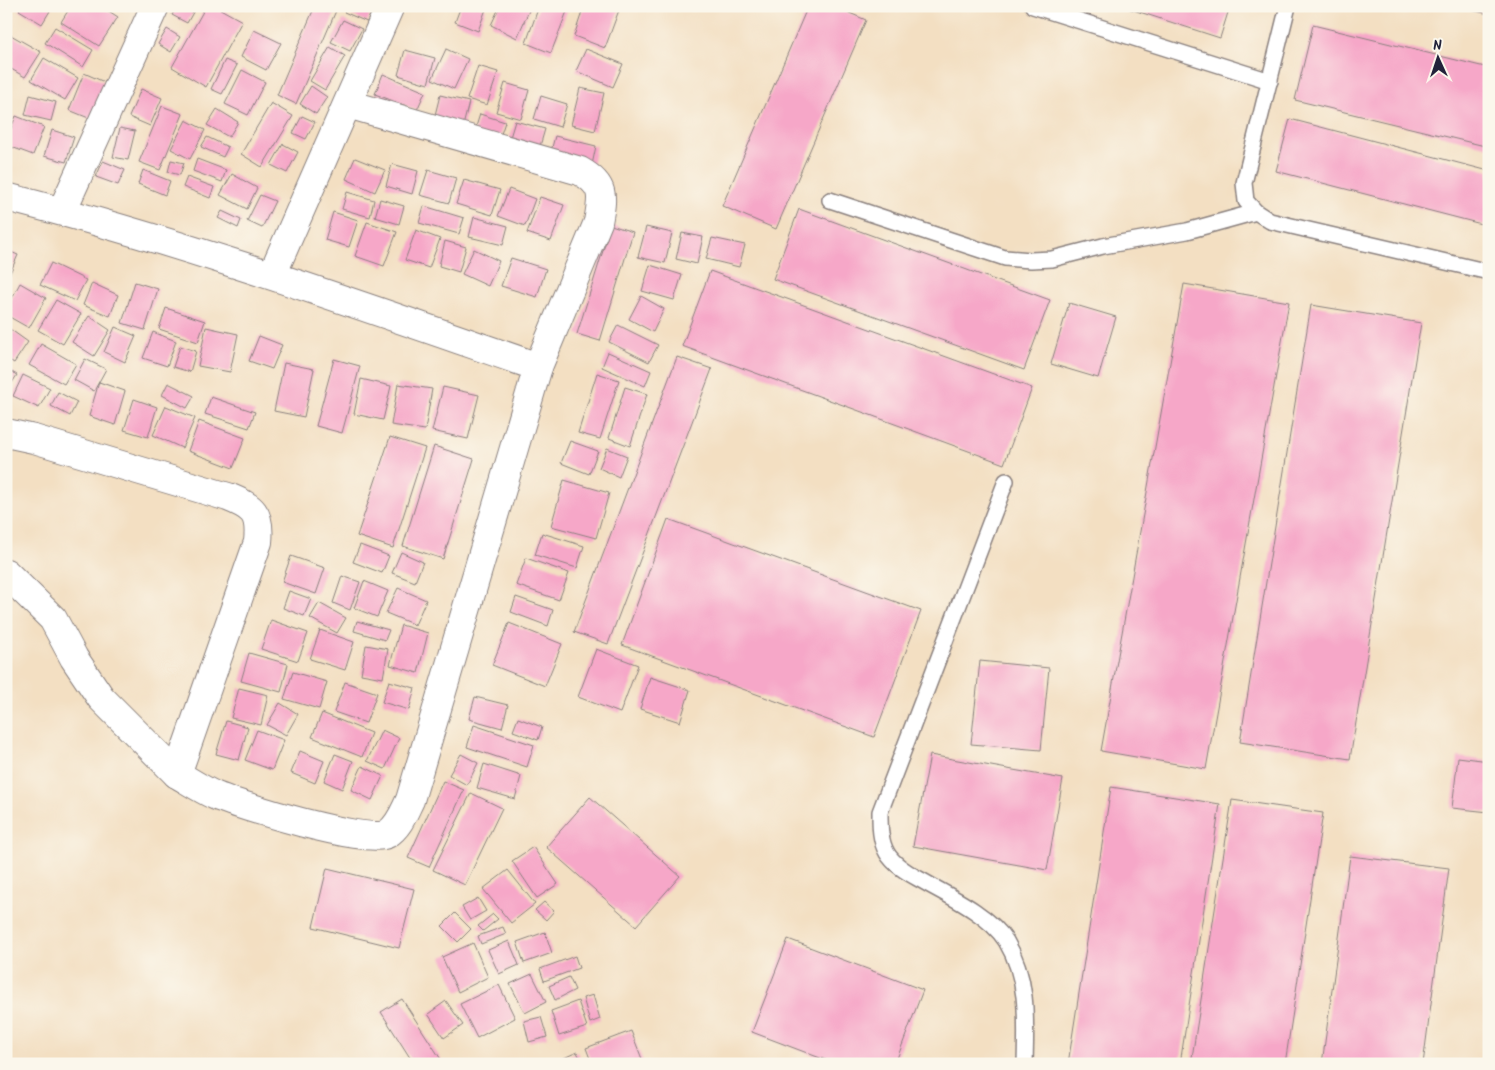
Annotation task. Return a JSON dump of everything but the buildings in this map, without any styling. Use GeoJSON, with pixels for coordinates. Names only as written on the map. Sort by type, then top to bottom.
{"type":"FeatureCollection","features":[{"type":"Feature","properties":{"kind":"street"},"geometry":{"type":"LineString","coordinates":[[62,211],[155,6]]}},
{"type":"Feature","properties":{"kind":"street"},"geometry":{"type":"LineString","coordinates":[[272,275],[390,6]]}},
{"type":"Feature","properties":{"kind":"street"},"geometry":{"type":"LineString","coordinates":[[6,573],[53,619],[74,658],[101,698],[177,774],[214,795],[343,833],[369,837],[386,835],[399,823],[410,800],[538,367],[598,222],[602,201],[600,189],[592,178],[580,171],[348,104]]}},
{"type":"Feature","properties":{"kind":"street"},"geometry":{"type":"LineString","coordinates":[[6,197],[62,211],[272,275],[538,367]]}},
{"type":"Feature","properties":{"kind":"street"},"geometry":{"type":"LineString","coordinates":[[6,433],[34,439],[228,497],[246,504],[253,510],[260,528],[258,542],[177,774]]}},
{"type":"Feature","properties":{"kind":"lane"},"geometry":{"type":"LineString","coordinates":[[1033,6],[1270,81]]}},
{"type":"Feature","properties":{"kind":"lane"},"geometry":{"type":"LineString","coordinates":[[1288,6],[1244,184],[1246,201],[1256,212],[1270,221],[1489,272]]}},
{"type":"Feature","properties":{"kind":"lane"},"geometry":{"type":"LineString","coordinates":[[830,200],[1005,258],[1031,260],[1052,259],[1103,246],[1187,230],[1256,212]]}},
{"type":"Feature","properties":{"kind":"lane"},"geometry":{"type":"LineString","coordinates":[[1006,481],[880,812],[881,834],[887,854],[902,869],[982,916],[1006,940],[1020,972],[1027,1008],[1025,1064]]}}]}
